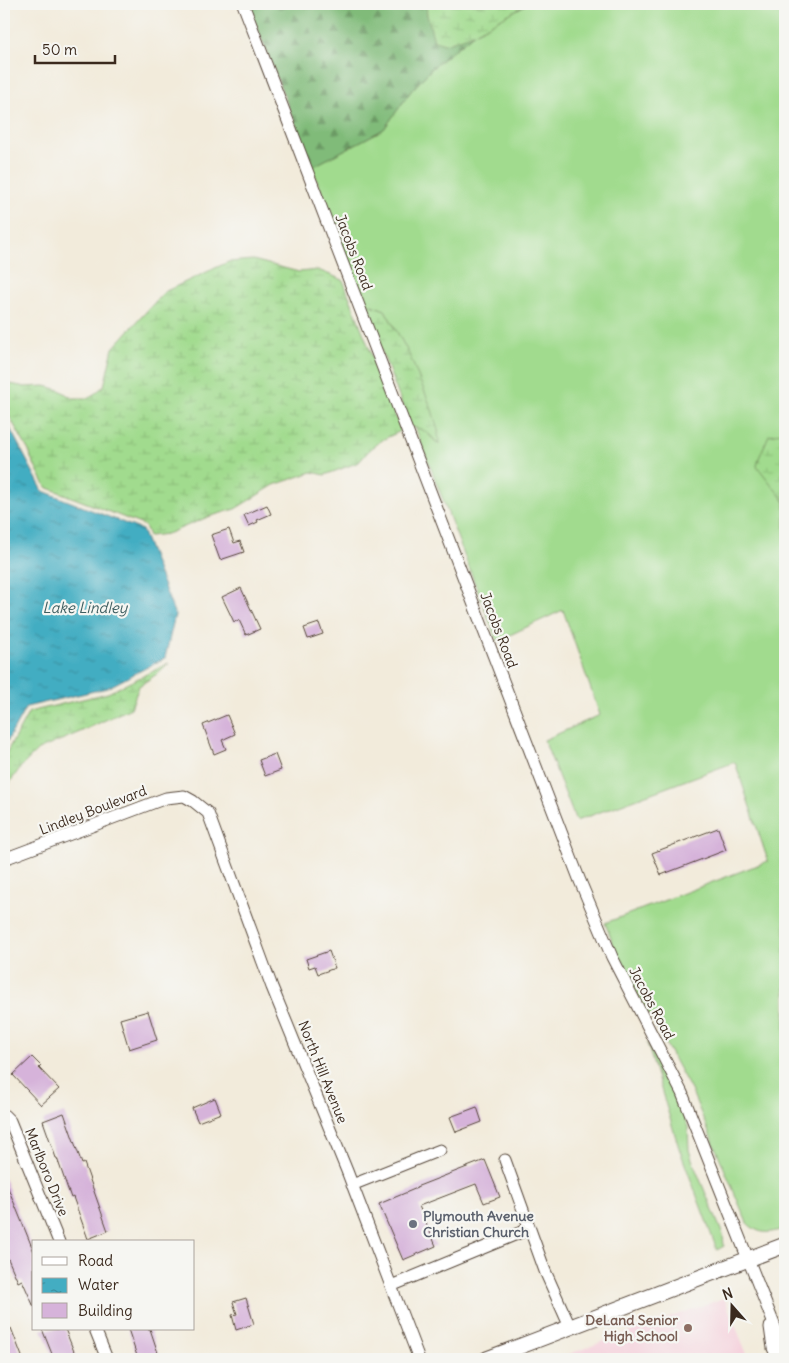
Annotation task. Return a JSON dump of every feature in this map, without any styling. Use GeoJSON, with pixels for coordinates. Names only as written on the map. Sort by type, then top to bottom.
{"type":"FeatureCollection","features":[{"type":"Feature","properties":{"kind":"main road"},"geometry":{"type":"LineString","coordinates":[[487,1359],[785,1245]]}},
{"type":"Feature","properties":{"kind":"street","name":"Jacobs Road"},"geometry":{"type":"LineString","coordinates":[[243,4],[580,881],[612,957],[682,1092],[748,1259]]}},
{"type":"Feature","properties":{"kind":"street","name":"Lindley Boulevard"},"geometry":{"type":"LineString","coordinates":[[4,859],[166,798],[184,796],[193,801]]}},
{"type":"Feature","properties":{"kind":"street","name":"North Hill Avenue"},"geometry":{"type":"LineString","coordinates":[[193,801],[208,813],[215,830],[272,987],[352,1185],[419,1359]]}},
{"type":"Feature","properties":{"kind":"street","name":"Marlboro Drive"},"geometry":{"type":"LineString","coordinates":[[4,1115],[10,1121],[58,1240]]}},
{"type":"Feature","properties":{"kind":"street"},"geometry":{"type":"LineString","coordinates":[[352,1185],[440,1150]]}},
{"type":"Feature","properties":{"kind":"street"},"geometry":{"type":"LineString","coordinates":[[505,1160],[545,1271],[570,1327]]}},
{"type":"Feature","properties":{"kind":"street"},"geometry":{"type":"LineString","coordinates":[[390,1286],[529,1229]]}},
{"type":"Feature","properties":{"kind":"street"},"geometry":{"type":"LineString","coordinates":[[748,1259],[785,1352]]}},
{"type":"Feature","properties":{"kind":"street"},"geometry":{"type":"LineString","coordinates":[[768,1310],[773,1348],[778,1359]]}},
{"type":"Feature","properties":{"kind":"street"},"geometry":{"type":"LineString","coordinates":[[95,1330],[107,1359]]}},
{"type":"Feature","properties":{"kind":"shaded area","name":"DeLand Senior High School"},"geometry":{"type":"Polygon","coordinates":[[[724,1298],[749,1359],[555,1359],[724,1298]]]}},
{"type":"Feature","properties":{"kind":"green space"},"geometry":{"type":"Polygon","coordinates":[[[248,4],[426,4],[427,15],[471,35],[477,31],[432,68],[411,91],[384,129],[312,167],[248,4]]]}},
{"type":"Feature","properties":{"kind":"green space"},"geometry":{"type":"Polygon","coordinates":[[[426,4],[527,4],[471,35],[445,44],[434,41],[426,4]]]}},
{"type":"Feature","properties":{"kind":"green space"},"geometry":{"type":"Polygon","coordinates":[[[527,4],[785,4],[785,434],[781,433],[785,502],[785,1228],[774,1231],[756,1230],[747,1223],[692,1092],[619,959],[605,923],[768,861],[735,762],[576,821],[544,740],[600,715],[563,610],[497,641],[415,427],[425,431],[438,444],[433,415],[426,397],[408,355],[385,310],[363,302],[312,167],[384,129],[411,91],[432,68],[477,31],[527,4]]]}},
{"type":"Feature","properties":{"kind":"green space"},"geometry":{"type":"Polygon","coordinates":[[[253,260],[299,272],[318,270],[343,280],[401,431],[371,448],[359,462],[325,475],[312,472],[274,485],[235,509],[208,517],[167,534],[149,536],[143,525],[46,487],[30,453],[4,407],[4,379],[11,384],[25,387],[45,386],[60,390],[72,398],[89,398],[104,386],[113,348],[164,292],[228,262],[253,260]]]}},
{"type":"Feature","properties":{"kind":"green space"},"geometry":{"type":"Polygon","coordinates":[[[363,302],[385,310],[408,352],[432,410],[438,430],[439,445],[423,430],[411,428],[363,302]]]}},
{"type":"Feature","properties":{"kind":"green space"},"geometry":{"type":"Polygon","coordinates":[[[785,434],[785,502],[757,466],[769,435],[785,434]]]}},
{"type":"Feature","properties":{"kind":"green space"},"geometry":{"type":"Polygon","coordinates":[[[169,663],[139,686],[131,708],[38,750],[20,768],[4,791],[4,757],[29,712],[108,693],[169,663]]]}},
{"type":"Feature","properties":{"kind":"green space"},"geometry":{"type":"Polygon","coordinates":[[[647,1043],[675,1096],[688,1127],[689,1150],[723,1235],[724,1246],[717,1250],[679,1148],[647,1043]]]}},
{"type":"Feature","properties":{"kind":"water","name":"Lake Lindley"},"geometry":{"type":"Polygon","coordinates":[[[4,417],[43,491],[142,530],[175,615],[165,658],[107,688],[26,707],[4,747],[4,417]]]}},
{"type":"Feature","properties":{"kind":"building"},"geometry":{"type":"Polygon","coordinates":[[[267,505],[271,514],[249,526],[244,515],[267,505]]]}},
{"type":"Feature","properties":{"kind":"building"},"geometry":{"type":"Polygon","coordinates":[[[229,529],[234,543],[240,541],[244,552],[220,560],[211,535],[229,529]]]}},
{"type":"Feature","properties":{"kind":"building"},"geometry":{"type":"Polygon","coordinates":[[[241,588],[260,629],[246,635],[239,620],[234,622],[222,597],[241,588]]]}},
{"type":"Feature","properties":{"kind":"building"},"geometry":{"type":"Polygon","coordinates":[[[319,623],[323,634],[308,639],[304,628],[319,623]]]}},
{"type":"Feature","properties":{"kind":"building"},"geometry":{"type":"Polygon","coordinates":[[[227,715],[235,734],[222,740],[226,749],[214,754],[203,725],[227,715]]]}},
{"type":"Feature","properties":{"kind":"building"},"geometry":{"type":"Polygon","coordinates":[[[275,754],[281,770],[265,776],[259,760],[275,754]]]}},
{"type":"Feature","properties":{"kind":"building"},"geometry":{"type":"Polygon","coordinates":[[[718,828],[726,850],[661,875],[652,853],[718,828]]]}},
{"type":"Feature","properties":{"kind":"building"},"geometry":{"type":"Polygon","coordinates":[[[329,951],[335,968],[318,974],[315,966],[309,968],[306,959],[329,951]]]}},
{"type":"Feature","properties":{"kind":"building"},"geometry":{"type":"Polygon","coordinates":[[[148,1011],[157,1040],[129,1049],[120,1019],[148,1011]]]}},
{"type":"Feature","properties":{"kind":"building"},"geometry":{"type":"Polygon","coordinates":[[[32,1057],[41,1066],[39,1068],[59,1089],[41,1105],[13,1075],[32,1057]]]}},
{"type":"Feature","properties":{"kind":"building"},"geometry":{"type":"Polygon","coordinates":[[[215,1098],[221,1113],[198,1122],[192,1108],[215,1098]]]}},
{"type":"Feature","properties":{"kind":"building"},"geometry":{"type":"Polygon","coordinates":[[[477,1107],[482,1122],[456,1132],[450,1117],[477,1107]]]}},
{"type":"Feature","properties":{"kind":"building"},"geometry":{"type":"Polygon","coordinates":[[[64,1113],[108,1231],[88,1239],[43,1121],[64,1113]]]}},
{"type":"Feature","properties":{"kind":"building"},"geometry":{"type":"Polygon","coordinates":[[[485,1160],[500,1197],[484,1203],[476,1184],[419,1206],[436,1246],[403,1260],[379,1204],[416,1187],[485,1160]]]}},
{"type":"Feature","properties":{"kind":"building"},"geometry":{"type":"Polygon","coordinates":[[[4,1178],[32,1247],[32,1302],[22,1280],[18,1282],[6,1254],[8,1253],[4,1241],[4,1178]]]}},
{"type":"Feature","properties":{"kind":"building"},"geometry":{"type":"Polygon","coordinates":[[[246,1298],[254,1324],[236,1330],[232,1315],[237,1314],[233,1302],[246,1298]]]}},
{"type":"Feature","properties":{"kind":"building"},"geometry":{"type":"Polygon","coordinates":[[[11,1328],[23,1359],[4,1359],[4,1331],[11,1328]]]}},
{"type":"Feature","properties":{"kind":"building"},"geometry":{"type":"Polygon","coordinates":[[[42,1330],[65,1330],[77,1359],[54,1359],[42,1330]]]}},
{"type":"Feature","properties":{"kind":"building"},"geometry":{"type":"Polygon","coordinates":[[[128,1330],[150,1330],[160,1359],[138,1359],[128,1330]]]}},
{"type":"Feature","properties":{"kind":"place","name":"Plymouth Avenue Christian Church"},"geometry":{"type":"Point","coordinates":[413,1224]}},
{"type":"Feature","properties":{"kind":"place","name":"DeLand Senior High School"},"geometry":{"type":"Point","coordinates":[688,1328]}}]}
